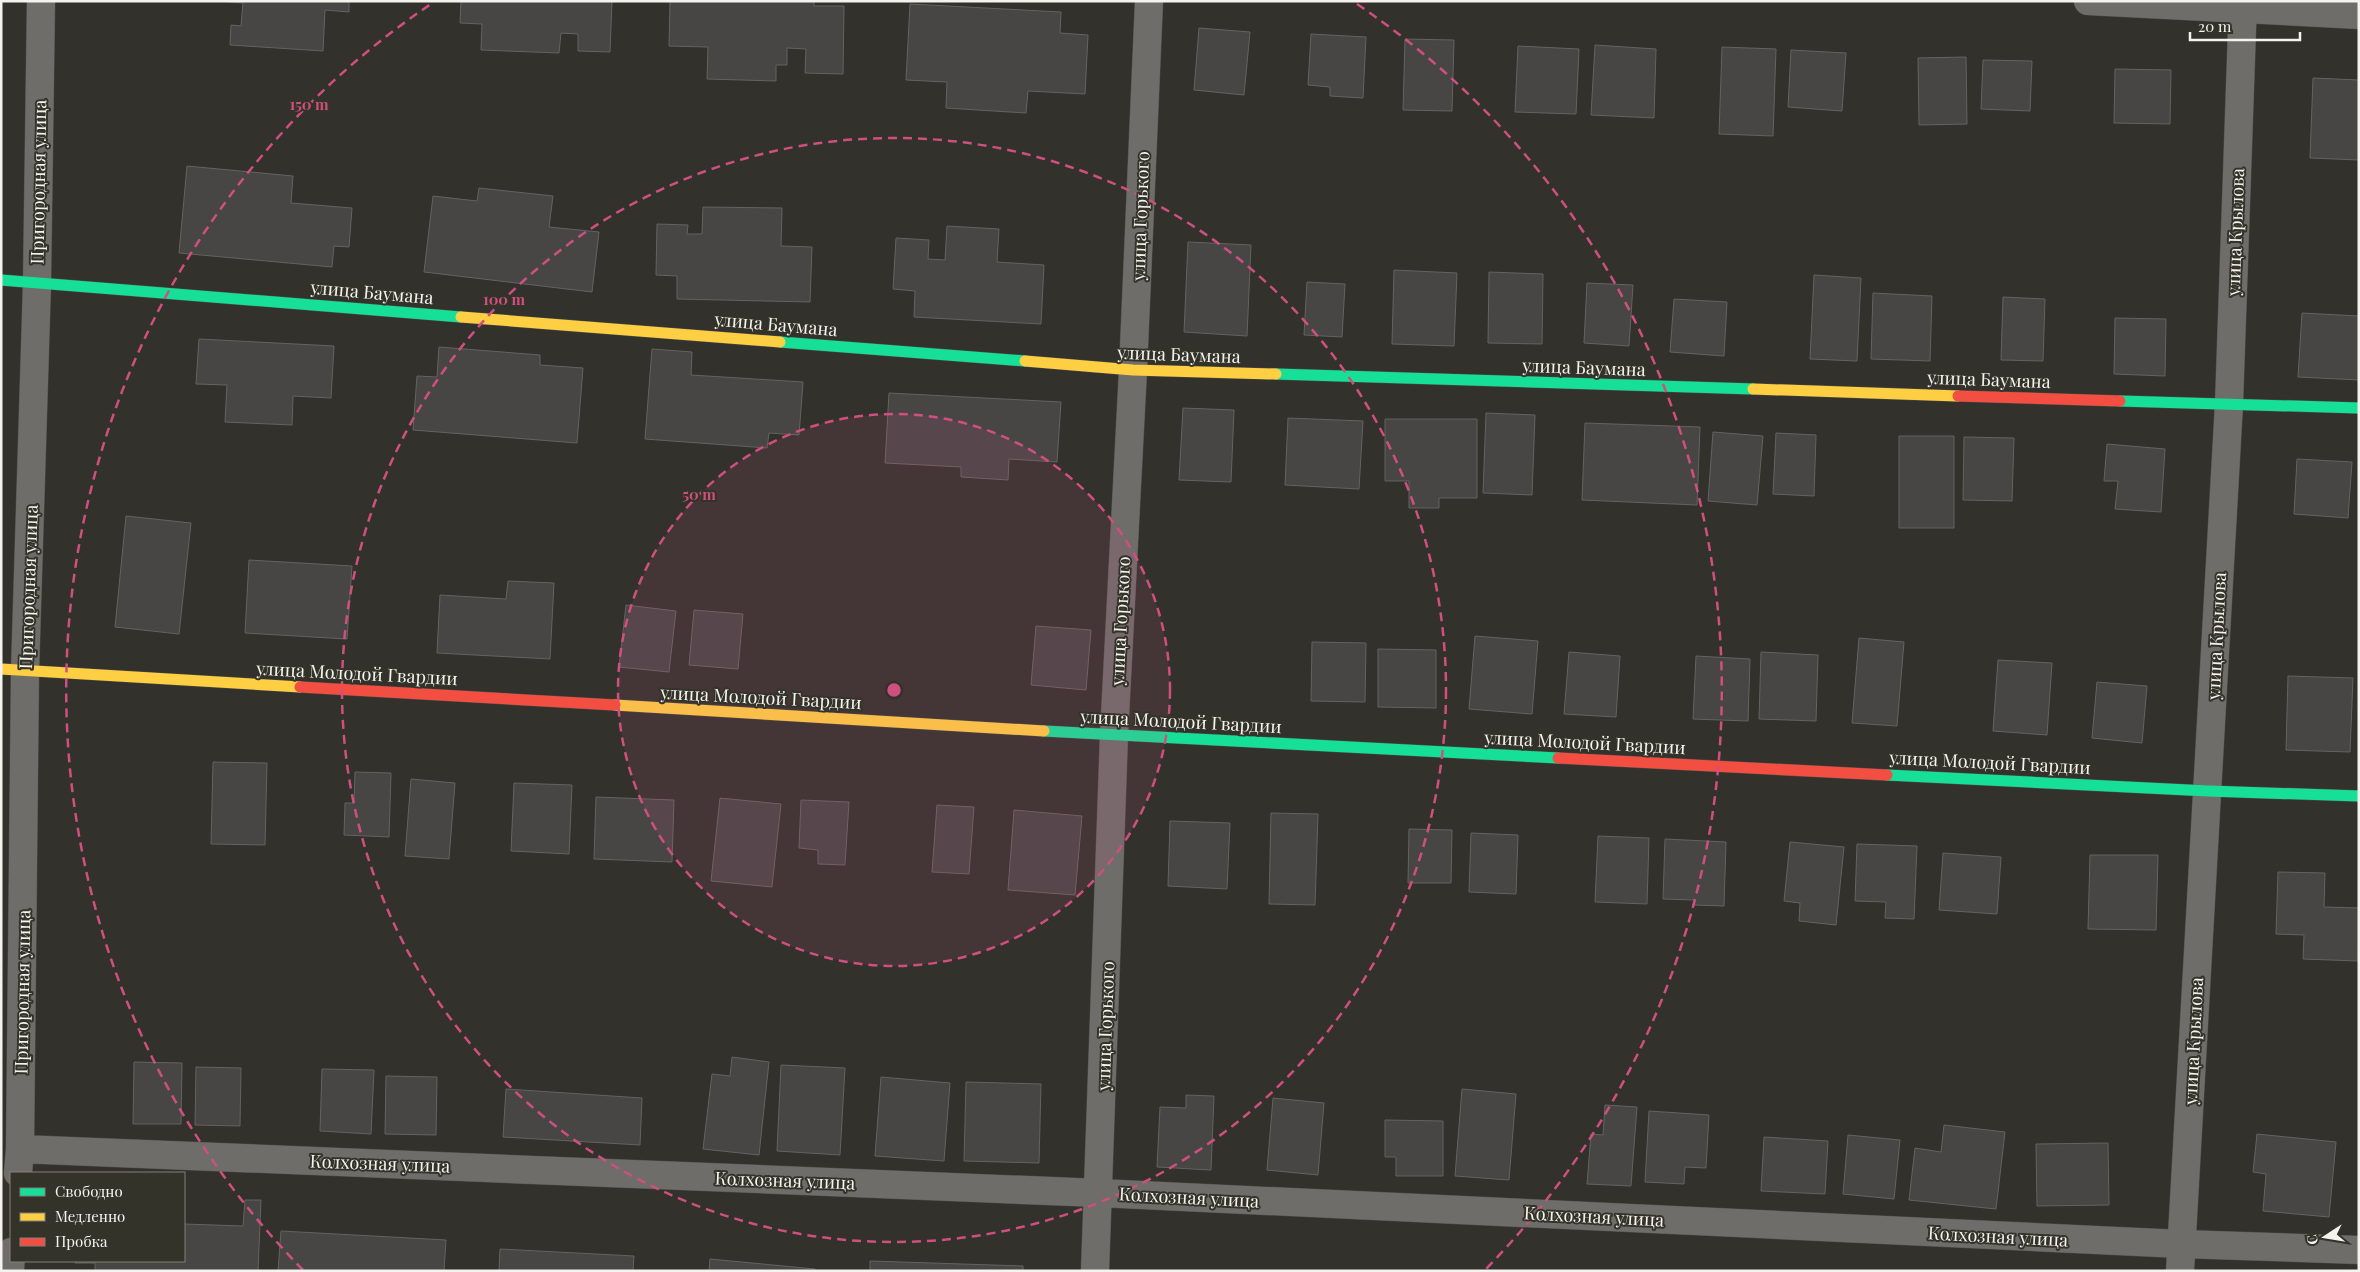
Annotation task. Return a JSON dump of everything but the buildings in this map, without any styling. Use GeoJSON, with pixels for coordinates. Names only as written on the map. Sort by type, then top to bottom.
{"type":"FeatureCollection","features":[{"type":"Feature","properties":{"kind":"street","name":"Пригородная улица"},"geometry":{"type":"LineString","coordinates":[[19,1161],[13,670],[37,283],[41,1]]}},
{"type":"Feature","properties":{"kind":"street","name":"улица Горького"},"geometry":{"type":"LineString","coordinates":[[1095,1271],[1114,735],[1133,370],[1149,1]]}},
{"type":"Feature","properties":{"kind":"street"},"geometry":{"type":"LineString","coordinates":[[2088,1],[2242,5],[2359,15]]}},
{"type":"Feature","properties":{"kind":"street","name":"улица Крылова"},"geometry":{"type":"LineString","coordinates":[[2180,1258],[2229,404],[2242,5]]}},
{"type":"Feature","properties":{"kind":"street","name":"улица Баумана"},"geometry":{"type":"LineString","coordinates":[[1,280],[1133,370],[2359,408]]}},
{"type":"Feature","properties":{"kind":"street","name":"улица Молодой Гвардии"},"geometry":{"type":"LineString","coordinates":[[13,670],[1114,735],[2208,791],[2359,796]]}},
{"type":"Feature","properties":{"kind":"street","name":"Колхозная улица"},"geometry":{"type":"LineString","coordinates":[[19,1161],[1099,1192],[2180,1258],[2359,1250]]}},
{"type":"Feature","properties":{"kind":"traffic: fast"},"geometry":{"type":"LineString","coordinates":[[1,280],[461,317]]}},
{"type":"Feature","properties":{"kind":"traffic: fast"},"geometry":{"type":"LineString","coordinates":[[780,342],[1025,361]]}},
{"type":"Feature","properties":{"kind":"traffic: fast"},"geometry":{"type":"LineString","coordinates":[[1276,374],[1753,389]]}},
{"type":"Feature","properties":{"kind":"traffic: fast"},"geometry":{"type":"LineString","coordinates":[[2120,401],[2359,408]]}},
{"type":"Feature","properties":{"kind":"traffic: fast"},"geometry":{"type":"LineString","coordinates":[[1044,731],[1558,758]]}},
{"type":"Feature","properties":{"kind":"traffic: fast"},"geometry":{"type":"LineString","coordinates":[[1887,775],[2208,791],[2359,796]]}},
{"type":"Feature","properties":{"kind":"traffic: slow"},"geometry":{"type":"LineString","coordinates":[[461,317],[780,342]]}},
{"type":"Feature","properties":{"kind":"traffic: slow"},"geometry":{"type":"LineString","coordinates":[[1025,361],[1133,370],[1276,374]]}},
{"type":"Feature","properties":{"kind":"traffic: slow"},"geometry":{"type":"LineString","coordinates":[[1753,389],[1958,396]]}},
{"type":"Feature","properties":{"kind":"traffic: slow"},"geometry":{"type":"LineString","coordinates":[[1,669],[300,687]]}},
{"type":"Feature","properties":{"kind":"traffic: slow"},"geometry":{"type":"LineString","coordinates":[[615,705],[1044,731]]}},
{"type":"Feature","properties":{"kind":"traffic: jam"},"geometry":{"type":"LineString","coordinates":[[1958,396],[2120,401]]}},
{"type":"Feature","properties":{"kind":"traffic: jam"},"geometry":{"type":"LineString","coordinates":[[300,687],[615,705]]}},
{"type":"Feature","properties":{"kind":"traffic: jam"},"geometry":{"type":"LineString","coordinates":[[1558,758],[1887,775]]}}]}
